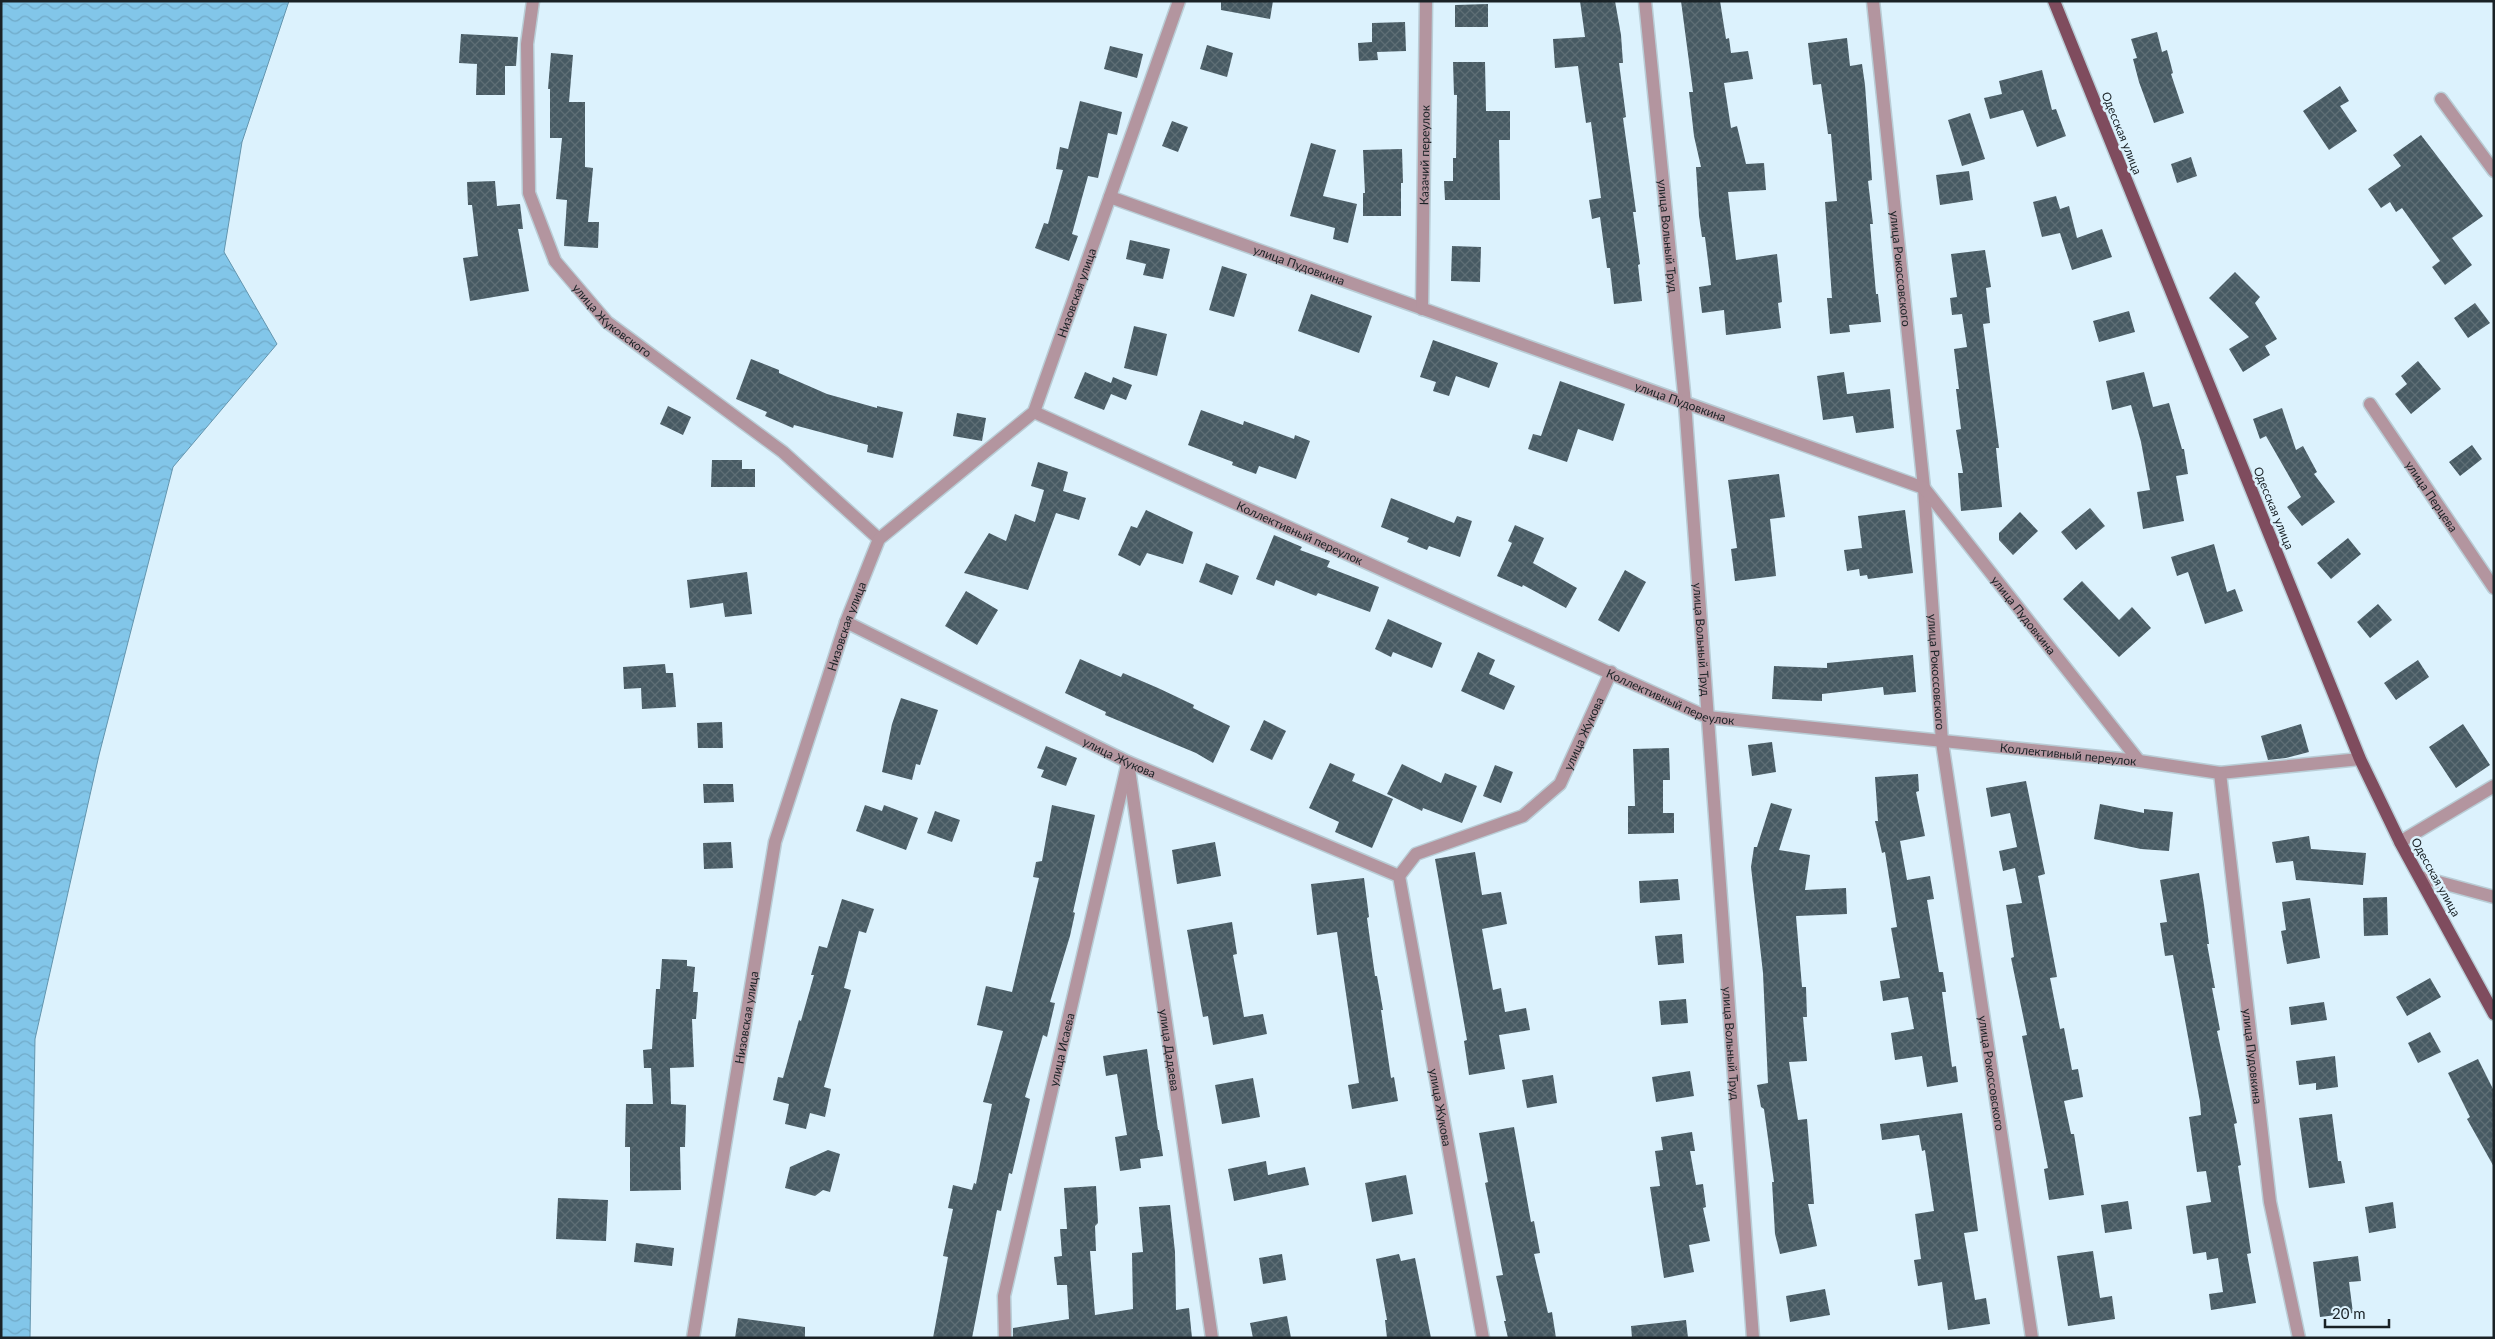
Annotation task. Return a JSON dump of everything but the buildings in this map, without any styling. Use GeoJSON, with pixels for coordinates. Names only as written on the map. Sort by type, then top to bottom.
{"type":"FeatureCollection","features":[{"type":"Feature","properties":{"kind":"main road","name":"Одесская улица"},"geometry":{"type":"LineString","coordinates":[[2054,1],[2360,759],[2400,842],[2494,1014]]}},
{"type":"Feature","properties":{"kind":"street","name":"улица Жуковского"},"geometry":{"type":"LineString","coordinates":[[533,1],[528,44],[529,193],[555,261],[607,322],[783,452],[879,540]]}},
{"type":"Feature","properties":{"kind":"street","name":"Низовская улица"},"geometry":{"type":"LineString","coordinates":[[692,1338],[775,842],[846,622],[879,540],[1034,412],[1180,1]]}},
{"type":"Feature","properties":{"kind":"street","name":"Казачий переулок"},"geometry":{"type":"LineString","coordinates":[[1422,309],[1426,1]]}},
{"type":"Feature","properties":{"kind":"street","name":"улица Вольный Труд"},"geometry":{"type":"LineString","coordinates":[[1645,1],[1684,403],[1753,1338]]}},
{"type":"Feature","properties":{"kind":"street","name":"улица Рокоссовского"},"geometry":{"type":"LineString","coordinates":[[1873,1],[1924,488],[1942,742],[2032,1338]]}},
{"type":"Feature","properties":{"kind":"street"},"geometry":{"type":"LineString","coordinates":[[2440,99],[2494,171]]}},
{"type":"Feature","properties":{"kind":"street","name":"улица Пудовкина"},"geometry":{"type":"LineString","coordinates":[[1110,197],[1924,488],[2139,762]]}},
{"type":"Feature","properties":{"kind":"street","name":"улица Перцева"},"geometry":{"type":"LineString","coordinates":[[2370,404],[2494,588]]}},
{"type":"Feature","properties":{"kind":"street","name":"Коллективный переулок"},"geometry":{"type":"LineString","coordinates":[[1034,412],[1707,717],[2139,762],[2220,773],[2360,759]]}},
{"type":"Feature","properties":{"kind":"street","name":"улица Жукова"},"geometry":{"type":"LineString","coordinates":[[846,622],[1128,762],[1399,876]]}},
{"type":"Feature","properties":{"kind":"street","name":"улица Жукова"},"geometry":{"type":"LineString","coordinates":[[1483,1338],[1399,876],[1416,854],[1523,816],[1560,784],[1611,672]]}},
{"type":"Feature","properties":{"kind":"street","name":"улица Исаева"},"geometry":{"type":"LineString","coordinates":[[1005,1338],[1004,1296],[1128,762]]}},
{"type":"Feature","properties":{"kind":"street","name":"улица Дадаева"},"geometry":{"type":"LineString","coordinates":[[1128,762],[1212,1338]]}},
{"type":"Feature","properties":{"kind":"street","name":"улица Пудовкина"},"geometry":{"type":"LineString","coordinates":[[2220,773],[2270,1202],[2299,1338]]}},
{"type":"Feature","properties":{"kind":"street"},"geometry":{"type":"LineString","coordinates":[[2400,842],[2494,786]]}},
{"type":"Feature","properties":{"kind":"street"},"geometry":{"type":"LineString","coordinates":[[2420,877],[2494,897]]}},
{"type":"Feature","properties":{"kind":"water"},"geometry":{"type":"Polygon","coordinates":[[[1,1],[289,1],[242,142],[224,252],[277,344],[173,467],[99,755],[35,1039],[30,1338],[1,1338],[1,1]]]}}]}
